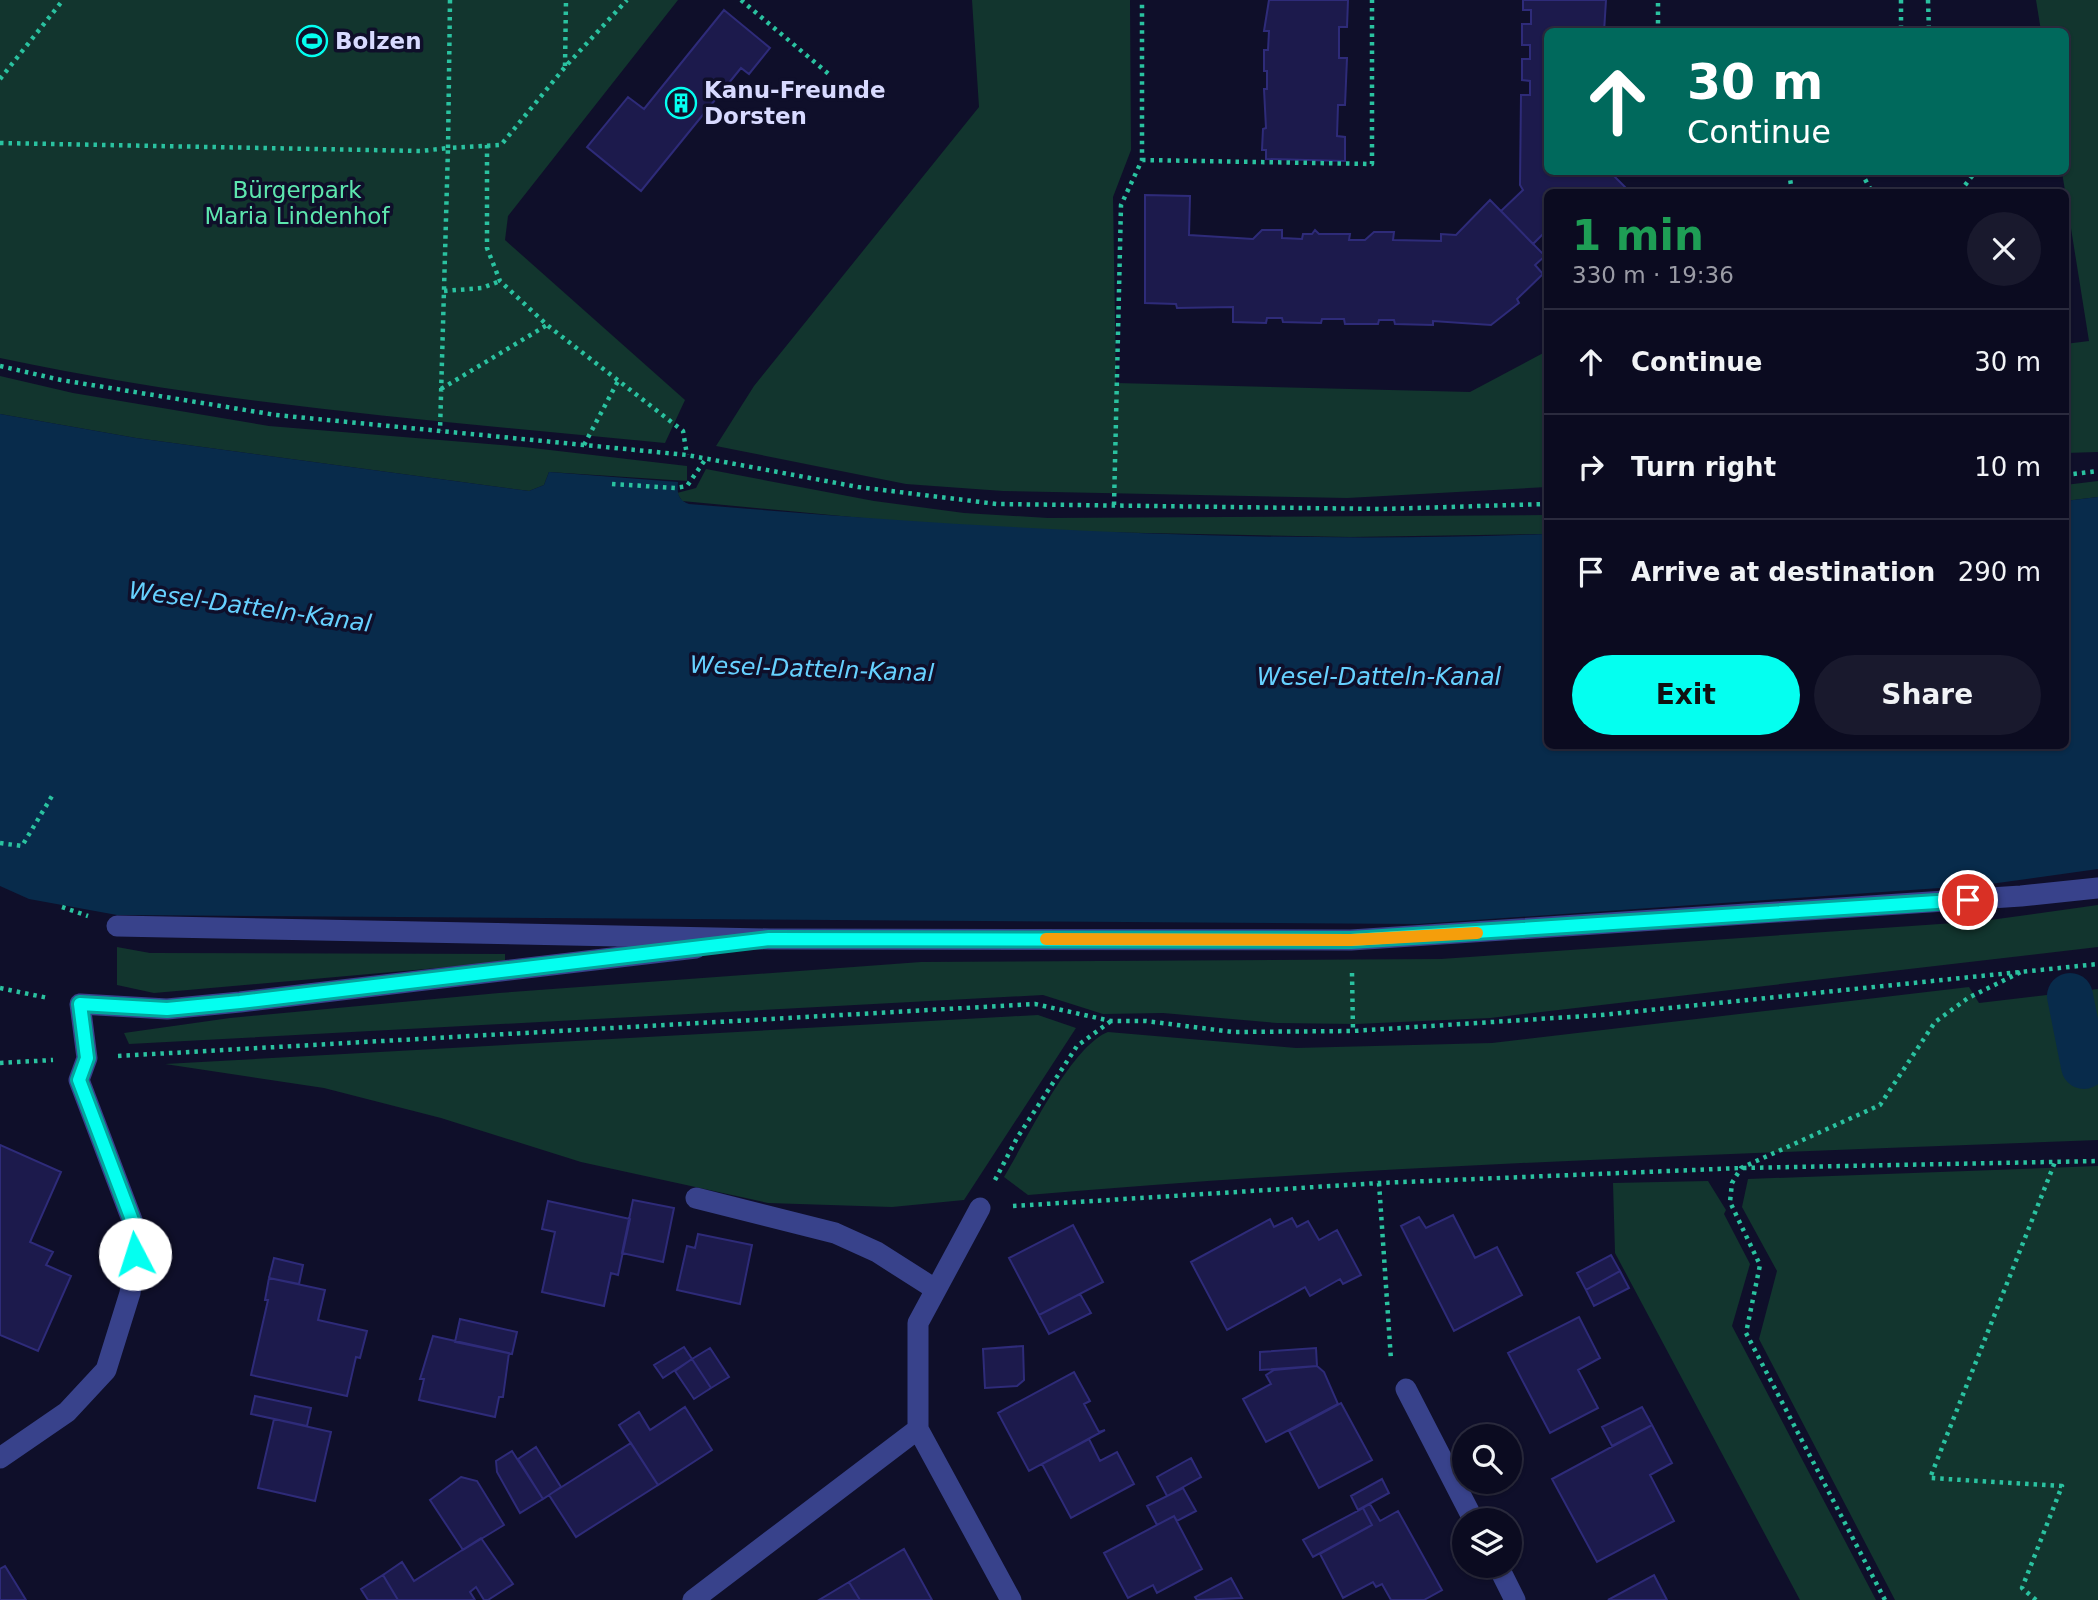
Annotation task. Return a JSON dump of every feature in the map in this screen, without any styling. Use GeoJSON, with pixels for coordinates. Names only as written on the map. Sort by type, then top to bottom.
{"type":"FeatureCollection","features":[{"type":"Feature","properties":{"kind":"street"},"geometry":{"type":"LineString","coordinates":[[117,926],[769,939],[1351,940],[2007,897],[2098,888]]}},
{"type":"Feature","properties":{"kind":"street"},"geometry":{"type":"LineString","coordinates":[[0,1458],[66,1412],[106,1370],[130,1293],[135,1254],[132,1220],[79,1080],[87,1058],[80,1004],[167,1009],[769,939]]}},
{"type":"Feature","properties":{"kind":"street"},"geometry":{"type":"LineString","coordinates":[[696,1198],[835,1233],[877,1252],[934,1289]]}},
{"type":"Feature","properties":{"kind":"street"},"geometry":{"type":"LineString","coordinates":[[980,1208],[934,1289],[918,1324],[918,1429],[1011,1600]]}},
{"type":"Feature","properties":{"kind":"street"},"geometry":{"type":"LineString","coordinates":[[1406,1389],[1467,1508]]}},
{"type":"Feature","properties":{"kind":"street"},"geometry":{"type":"LineString","coordinates":[[693,1600],[918,1429]]}},
{"type":"Feature","properties":{"kind":"street"},"geometry":{"type":"LineString","coordinates":[[1504,1578],[1516,1600]]}},
{"type":"Feature","properties":{"kind":"path"},"geometry":{"type":"LineString","coordinates":[[0,79],[63,0]]}},
{"type":"Feature","properties":{"kind":"path"},"geometry":{"type":"LineString","coordinates":[[440,431],[449,148],[450,0]]}},
{"type":"Feature","properties":{"kind":"path"},"geometry":{"type":"LineString","coordinates":[[565,67],[566,0]]}},
{"type":"Feature","properties":{"kind":"path"},"geometry":{"type":"LineString","coordinates":[[0,143],[421,151],[501,145],[565,67],[627,0]]}},
{"type":"Feature","properties":{"kind":"path"},"geometry":{"type":"LineString","coordinates":[[741,0],[831,75]]}},
{"type":"Feature","properties":{"kind":"path"},"geometry":{"type":"LineString","coordinates":[[1114,506],[1121,205],[1142,160],[1142,0]]}},
{"type":"Feature","properties":{"kind":"path"},"geometry":{"type":"LineString","coordinates":[[1142,160],[1372,164],[1372,0]]}},
{"type":"Feature","properties":{"kind":"path"},"geometry":{"type":"LineString","coordinates":[[1658,0],[1658,28]]}},
{"type":"Feature","properties":{"kind":"path"},"geometry":{"type":"LineString","coordinates":[[1901,0],[1901,28]]}},
{"type":"Feature","properties":{"kind":"path"},"geometry":{"type":"LineString","coordinates":[[1928,0],[1929,28]]}},
{"type":"Feature","properties":{"kind":"path"},"geometry":{"type":"LineString","coordinates":[[487,145],[487,248],[500,281],[547,325],[682,431],[687,455]]}},
{"type":"Feature","properties":{"kind":"path"},"geometry":{"type":"LineString","coordinates":[[444,290],[482,288],[500,281]]}},
{"type":"Feature","properties":{"kind":"path"},"geometry":{"type":"LineString","coordinates":[[441,389],[547,325]]}},
{"type":"Feature","properties":{"kind":"path"},"geometry":{"type":"LineString","coordinates":[[0,366],[61,380],[276,415],[707,457],[858,487],[997,504],[1382,509],[1544,504]]}},
{"type":"Feature","properties":{"kind":"path"},"geometry":{"type":"LineString","coordinates":[[584,445],[618,381]]}},
{"type":"Feature","properties":{"kind":"path"},"geometry":{"type":"LineString","coordinates":[[612,484],[675,488],[687,486],[707,457]]}},
{"type":"Feature","properties":{"kind":"path"},"geometry":{"type":"LineString","coordinates":[[2069,475],[2098,471]]}},
{"type":"Feature","properties":{"kind":"path"},"geometry":{"type":"LineString","coordinates":[[0,843],[22,846],[52,796]]}},
{"type":"Feature","properties":{"kind":"path"},"geometry":{"type":"LineString","coordinates":[[1351,940],[1353,1031]]}},
{"type":"Feature","properties":{"kind":"path"},"geometry":{"type":"LineString","coordinates":[[0,1063],[1035,1004],[1111,1021],[1146,1021],[1233,1032],[1353,1031],[1601,1015],[2027,969],[2098,964]]}},
{"type":"Feature","properties":{"kind":"path"},"geometry":{"type":"LineString","coordinates":[[1885,1600],[1746,1333],[1760,1265],[1730,1202],[1732,1183],[1741,1168],[1880,1105],[1935,1022],[1968,998],[2027,969]]}},
{"type":"Feature","properties":{"kind":"path"},"geometry":{"type":"LineString","coordinates":[[0,988],[80,1004]]}},
{"type":"Feature","properties":{"kind":"path"},"geometry":{"type":"LineString","coordinates":[[980,1208],[1017,1138],[1077,1046],[1111,1021]]}},
{"type":"Feature","properties":{"kind":"path"},"geometry":{"type":"LineString","coordinates":[[980,1208],[1379,1184],[1741,1168],[1966,1161],[2098,1161]]}},
{"type":"Feature","properties":{"kind":"path"},"geometry":{"type":"LineString","coordinates":[[2036,1600],[2022,1588],[2062,1486],[1930,1478],[2055,1162]]}},
{"type":"Feature","properties":{"kind":"path"},"geometry":{"type":"LineString","coordinates":[[1379,1184],[1389,1355],[1406,1389]]}},
{"type":"Feature","properties":{"kind":"green space","name":"Bürgerpark Maria Lindenhof"},"geometry":{"type":"Polygon","coordinates":[[[0,0],[678,0],[508,216],[505,240],[685,400],[665,443],[248,400],[0,358],[0,0]]]}},
{"type":"Feature","properties":{"kind":"green space"},"geometry":{"type":"Polygon","coordinates":[[[972,0],[1130,0],[1131,150],[1113,197],[1116,383],[1470,392],[1544,353],[1544,487],[1347,498],[1003,491],[906,484],[716,446],[754,386],[979,107],[972,0]]]}},
{"type":"Feature","properties":{"kind":"green space"},"geometry":{"type":"Polygon","coordinates":[[[2036,0],[2098,0],[2098,452],[2069,453],[2069,344],[2089,341],[2069,216],[2069,189],[2065,189],[2062,175],[2069,175],[2069,28],[2041,28],[2036,0]]]}},
{"type":"Feature","properties":{"kind":"green space"},"geometry":{"type":"Polygon","coordinates":[[[0,376],[73,393],[269,426],[524,447],[687,466],[687,481],[549,472],[544,485],[529,491],[136,438],[0,414],[0,376]]]}},
{"type":"Feature","properties":{"kind":"green space"},"geometry":{"type":"Polygon","coordinates":[[[706,469],[874,501],[964,513],[1048,518],[1544,515],[1544,534],[1350,537],[1044,531],[947,526],[682,501],[677,493],[696,488],[706,469]]]}},
{"type":"Feature","properties":{"kind":"green space"},"geometry":{"type":"Polygon","coordinates":[[[2098,481],[2098,497],[2069,501],[2069,485],[2098,481]]]}},
{"type":"Feature","properties":{"kind":"green space"},"geometry":{"type":"Polygon","coordinates":[[[2098,905],[2098,947],[1490,1018],[1356,1024],[1277,1023],[1163,1013],[1103,1014],[1043,995],[129,1044],[124,1033],[230,1018],[499,993],[921,962],[1441,959],[1983,921],[2098,905]]]}},
{"type":"Feature","properties":{"kind":"green space"},"geometry":{"type":"Polygon","coordinates":[[[117,947],[150,953],[505,954],[505,962],[154,993],[117,985],[117,947]]]}},
{"type":"Feature","properties":{"kind":"green space"},"geometry":{"type":"Polygon","coordinates":[[[1969,987],[1979,1003],[2098,989],[2098,1140],[1429,1168],[1028,1195],[1004,1177],[1065,1075],[1094,1041],[1108,1032],[1296,1048],[1492,1043],[1969,987]]]}},
{"type":"Feature","properties":{"kind":"green space"},"geometry":{"type":"Polygon","coordinates":[[[1038,1015],[1076,1028],[964,1200],[892,1207],[768,1203],[581,1162],[441,1118],[324,1088],[165,1064],[1038,1015]]]}},
{"type":"Feature","properties":{"kind":"green space"},"geometry":{"type":"Polygon","coordinates":[[[2098,1166],[2098,1600],[1895,1600],[1759,1339],[1777,1271],[1742,1207],[1748,1179],[2098,1166]]]}},
{"type":"Feature","properties":{"kind":"green space"},"geometry":{"type":"Polygon","coordinates":[[[1708,1181],[1726,1210],[1724,1214],[1750,1264],[1732,1326],[1876,1600],[1800,1600],[1615,1253],[1613,1183],[1708,1181]]]}},
{"type":"Feature","properties":{"kind":"water","name":"Wesel-Datteln-Kanal"},"geometry":{"type":"Polygon","coordinates":[[[0,414],[136,438],[529,491],[544,485],[549,472],[678,482],[679,496],[689,504],[796,513],[1010,527],[1225,536],[1439,537],[1544,534],[1544,749],[2069,749],[2069,501],[2098,497],[2098,869],[1983,885],[1418,924],[117,915],[29,899],[0,886],[0,414]]]}},
{"type":"Feature","properties":{"kind":"building"},"geometry":{"type":"Polygon","coordinates":[[[1269,0],[1348,0],[1347,27],[1339,27],[1339,58],[1347,58],[1345,105],[1338,105],[1337,136],[1345,137],[1345,161],[1266,159],[1266,150],[1262,150],[1263,129],[1266,128],[1264,89],[1267,89],[1264,50],[1268,50],[1269,31],[1264,31],[1269,0]]]}},
{"type":"Feature","properties":{"kind":"building"},"geometry":{"type":"Polygon","coordinates":[[[1523,0],[1606,0],[1604,28],[1544,28],[1544,175],[1613,175],[1627,189],[1544,189],[1544,233],[1533,244],[1501,211],[1523,190],[1520,185],[1521,95],[1530,95],[1530,81],[1522,80],[1522,59],[1530,59],[1530,45],[1522,45],[1522,24],[1531,24],[1531,10],[1523,10],[1523,0]]]}},
{"type":"Feature","properties":{"kind":"building","name":"Kanu-Freunde Dorsten"},"geometry":{"type":"Polygon","coordinates":[[[724,10],[770,48],[749,74],[741,68],[641,191],[587,147],[628,97],[644,109],[724,10]]]}},
{"type":"Feature","properties":{"kind":"building"},"geometry":{"type":"Polygon","coordinates":[[[1145,195],[1190,196],[1189,235],[1253,239],[1262,230],[1282,230],[1282,238],[1302,239],[1303,234],[1312,234],[1315,230],[1319,234],[1350,234],[1349,240],[1365,240],[1374,232],[1394,232],[1393,240],[1441,241],[1441,234],[1456,235],[1490,200],[1544,255],[1535,265],[1543,274],[1517,299],[1519,303],[1491,325],[1433,321],[1433,325],[1395,324],[1394,320],[1379,320],[1378,324],[1345,324],[1344,319],[1322,319],[1321,323],[1283,322],[1282,318],[1267,318],[1266,323],[1233,322],[1233,307],[1177,308],[1176,304],[1145,303],[1145,195]]]}},
{"type":"Feature","properties":{"kind":"building"},"geometry":{"type":"Polygon","coordinates":[[[0,1145],[61,1172],[30,1242],[53,1252],[46,1265],[71,1276],[38,1351],[0,1335],[0,1145]]]}},
{"type":"Feature","properties":{"kind":"building"},"geometry":{"type":"Polygon","coordinates":[[[633,1200],[674,1208],[663,1262],[622,1253],[633,1200]]]}},
{"type":"Feature","properties":{"kind":"building"},"geometry":{"type":"Polygon","coordinates":[[[548,1201],[630,1219],[618,1275],[611,1273],[604,1306],[542,1292],[555,1232],[542,1229],[548,1201]]]}},
{"type":"Feature","properties":{"kind":"building"},"geometry":{"type":"Polygon","coordinates":[[[1453,1215],[1475,1258],[1497,1247],[1522,1295],[1454,1331],[1401,1226],[1419,1217],[1426,1228],[1453,1215]]]}},
{"type":"Feature","properties":{"kind":"building"},"geometry":{"type":"Polygon","coordinates":[[[1292,1218],[1297,1227],[1308,1221],[1319,1240],[1337,1230],[1361,1275],[1343,1284],[1340,1279],[1310,1296],[1305,1287],[1227,1330],[1191,1262],[1270,1219],[1274,1227],[1292,1218]]]}},
{"type":"Feature","properties":{"kind":"building"},"geometry":{"type":"Polygon","coordinates":[[[1073,1225],[1103,1282],[1039,1315],[1009,1258],[1073,1225]]]}},
{"type":"Feature","properties":{"kind":"building"},"geometry":{"type":"Polygon","coordinates":[[[698,1234],[752,1245],[740,1304],[677,1290],[687,1246],[695,1248],[698,1234]]]}},
{"type":"Feature","properties":{"kind":"building"},"geometry":{"type":"Polygon","coordinates":[[[1611,1255],[1620,1271],[1586,1290],[1577,1273],[1611,1255]]]}},
{"type":"Feature","properties":{"kind":"building"},"geometry":{"type":"Polygon","coordinates":[[[274,1258],[303,1265],[299,1284],[269,1278],[274,1258]]]}},
{"type":"Feature","properties":{"kind":"building"},"geometry":{"type":"Polygon","coordinates":[[[1620,1271],[1629,1288],[1594,1306],[1586,1290],[1620,1271]]]}},
{"type":"Feature","properties":{"kind":"building"},"geometry":{"type":"Polygon","coordinates":[[[269,1278],[325,1290],[318,1320],[367,1331],[360,1358],[356,1357],[347,1396],[251,1375],[268,1300],[265,1300],[269,1278]]]}},
{"type":"Feature","properties":{"kind":"building"},"geometry":{"type":"Polygon","coordinates":[[[1080,1294],[1091,1313],[1049,1334],[1039,1315],[1080,1294]]]}},
{"type":"Feature","properties":{"kind":"building"},"geometry":{"type":"Polygon","coordinates":[[[1579,1317],[1600,1358],[1578,1370],[1598,1408],[1550,1433],[1508,1353],[1579,1317]]]}},
{"type":"Feature","properties":{"kind":"building"},"geometry":{"type":"Polygon","coordinates":[[[460,1319],[517,1332],[512,1354],[455,1342],[460,1319]]]}},
{"type":"Feature","properties":{"kind":"building"},"geometry":{"type":"Polygon","coordinates":[[[433,1336],[509,1353],[503,1397],[499,1397],[495,1417],[419,1400],[424,1379],[420,1379],[433,1336]]]}},
{"type":"Feature","properties":{"kind":"building"},"geometry":{"type":"Polygon","coordinates":[[[1023,1346],[1024,1380],[1017,1386],[985,1388],[983,1349],[1023,1346]]]}},
{"type":"Feature","properties":{"kind":"building"},"geometry":{"type":"Polygon","coordinates":[[[684,1347],[692,1359],[663,1378],[654,1365],[684,1347]]]}},
{"type":"Feature","properties":{"kind":"building"},"geometry":{"type":"Polygon","coordinates":[[[710,1348],[729,1377],[711,1388],[692,1359],[710,1348]]]}},
{"type":"Feature","properties":{"kind":"building"},"geometry":{"type":"Polygon","coordinates":[[[1316,1348],[1317,1366],[1260,1370],[1260,1352],[1316,1348]]]}},
{"type":"Feature","properties":{"kind":"building"},"geometry":{"type":"Polygon","coordinates":[[[692,1359],[711,1388],[694,1399],[675,1371],[692,1359]]]}},
{"type":"Feature","properties":{"kind":"building"},"geometry":{"type":"Polygon","coordinates":[[[1317,1366],[1324,1372],[1338,1404],[1266,1442],[1243,1399],[1271,1384],[1266,1375],[1274,1370],[1317,1366]]]}},
{"type":"Feature","properties":{"kind":"building"},"geometry":{"type":"Polygon","coordinates":[[[1074,1372],[1090,1401],[1084,1404],[1099,1432],[1105,1430],[1029,1471],[998,1413],[1074,1372]]]}},
{"type":"Feature","properties":{"kind":"building"},"geometry":{"type":"Polygon","coordinates":[[[255,1396],[311,1408],[307,1426],[251,1414],[255,1396]]]}},
{"type":"Feature","properties":{"kind":"building"},"geometry":{"type":"Polygon","coordinates":[[[1341,1403],[1372,1460],[1319,1488],[1289,1431],[1341,1403]]]}},
{"type":"Feature","properties":{"kind":"building"},"geometry":{"type":"Polygon","coordinates":[[[685,1407],[712,1450],[658,1485],[619,1425],[639,1412],[650,1430],[685,1407]]]}},
{"type":"Feature","properties":{"kind":"building"},"geometry":{"type":"Polygon","coordinates":[[[1642,1407],[1652,1425],[1612,1446],[1602,1427],[1642,1407]]]}},
{"type":"Feature","properties":{"kind":"building"},"geometry":{"type":"Polygon","coordinates":[[[274,1419],[331,1432],[315,1501],[258,1488],[274,1419]]]}},
{"type":"Feature","properties":{"kind":"building"},"geometry":{"type":"Polygon","coordinates":[[[1652,1425],[1672,1463],[1650,1475],[1674,1521],[1597,1562],[1552,1479],[1652,1425]]]}},
{"type":"Feature","properties":{"kind":"building"},"geometry":{"type":"Polygon","coordinates":[[[1089,1439],[1100,1461],[1117,1452],[1134,1484],[1071,1518],[1042,1464],[1089,1439]]]}},
{"type":"Feature","properties":{"kind":"building"},"geometry":{"type":"Polygon","coordinates":[[[631,1443],[658,1485],[576,1537],[549,1495],[631,1443]]]}},
{"type":"Feature","properties":{"kind":"building"},"geometry":{"type":"Polygon","coordinates":[[[536,1447],[561,1487],[543,1499],[518,1459],[536,1447]]]}},
{"type":"Feature","properties":{"kind":"building"},"geometry":{"type":"Polygon","coordinates":[[[512,1451],[543,1499],[520,1513],[497,1472],[496,1461],[512,1451]]]}},
{"type":"Feature","properties":{"kind":"building"},"geometry":{"type":"Polygon","coordinates":[[[1191,1458],[1201,1477],[1167,1496],[1157,1477],[1191,1458]]]}},
{"type":"Feature","properties":{"kind":"building"},"geometry":{"type":"Polygon","coordinates":[[[461,1477],[477,1481],[504,1525],[463,1550],[430,1500],[461,1477]]]}},
{"type":"Feature","properties":{"kind":"building"},"geometry":{"type":"Polygon","coordinates":[[[1382,1479],[1389,1493],[1358,1510],[1351,1496],[1382,1479]]]}},
{"type":"Feature","properties":{"kind":"building"},"geometry":{"type":"Polygon","coordinates":[[[1183,1488],[1196,1511],[1177,1521],[1174,1516],[1157,1525],[1147,1506],[1183,1488]]]}},
{"type":"Feature","properties":{"kind":"building"},"geometry":{"type":"Polygon","coordinates":[[[1370,1504],[1380,1521],[1398,1511],[1442,1590],[1424,1600],[1391,1600],[1382,1584],[1376,1587],[1373,1582],[1343,1598],[1320,1554],[1372,1525],[1363,1508],[1370,1504]]]}},
{"type":"Feature","properties":{"kind":"building"},"geometry":{"type":"Polygon","coordinates":[[[1363,1508],[1372,1525],[1313,1557],[1303,1540],[1363,1508]]]}},
{"type":"Feature","properties":{"kind":"building"},"geometry":{"type":"Polygon","coordinates":[[[1174,1516],[1202,1569],[1157,1593],[1153,1585],[1128,1598],[1104,1553],[1174,1516]]]}},
{"type":"Feature","properties":{"kind":"building"},"geometry":{"type":"Polygon","coordinates":[[[481,1538],[513,1584],[488,1600],[484,1600],[476,1587],[470,1592],[475,1600],[398,1600],[383,1575],[402,1562],[414,1581],[481,1538]]]}},
{"type":"Feature","properties":{"kind":"building"},"geometry":{"type":"Polygon","coordinates":[[[904,1549],[932,1600],[860,1600],[849,1582],[904,1549]]]}},
{"type":"Feature","properties":{"kind":"building"},"geometry":{"type":"Polygon","coordinates":[[[5,1566],[26,1600],[0,1600],[0,1569],[5,1566]]]}},
{"type":"Feature","properties":{"kind":"building"},"geometry":{"type":"Polygon","coordinates":[[[383,1575],[398,1600],[368,1600],[361,1589],[383,1575]]]}},
{"type":"Feature","properties":{"kind":"building"},"geometry":{"type":"Polygon","coordinates":[[[1654,1575],[1667,1600],[1608,1600],[1654,1575]]]}},
{"type":"Feature","properties":{"kind":"building"},"geometry":{"type":"Polygon","coordinates":[[[1231,1578],[1242,1598],[1197,1600],[1195,1597],[1231,1578]]]}},
{"type":"Feature","properties":{"kind":"building"},"geometry":{"type":"Polygon","coordinates":[[[849,1582],[860,1600],[819,1600],[849,1582]]]}},
{"type":"Feature","properties":{"kind":"waterway"},"geometry":{"type":"LineString","coordinates":[[2070,996],[2084,1066]]}},
{"type":"Feature","properties":{"kind":"slow traffic"},"geometry":{"type":"LineString","coordinates":[[1046,939],[1351,940],[1477,933]]}},
{"type":"Feature","properties":{"kind":"place","name":"Bolzen"},"geometry":{"type":"Point","coordinates":[312,41]}},
{"type":"Feature","properties":{"kind":"place","name":"Kanu-Freunde Dorsten"},"geometry":{"type":"Point","coordinates":[681,103]}},
{"type":"Feature","properties":{"kind":"route"},"geometry":{"type":"LineString","coordinates":[[135,1254],[132,1220],[123,1192],[79,1080],[87,1058],[80,1004],[167,1009],[769,939],[1351,940],[1968,900]]}}]}
